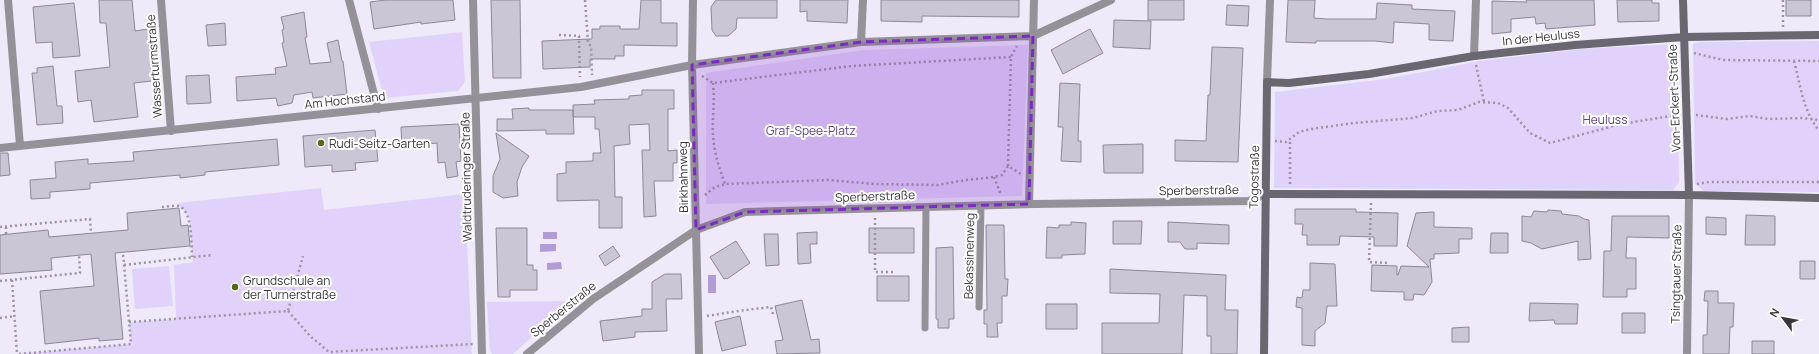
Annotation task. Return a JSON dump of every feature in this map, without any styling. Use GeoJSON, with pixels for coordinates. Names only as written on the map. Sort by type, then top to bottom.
{"type":"FeatureCollection","features":[{"type":"Feature","properties":{"kind":"street"},"geometry":{"type":"LineString","coordinates":[[8,0],[20,146]]}},
{"type":"Feature","properties":{"kind":"street","name":"Wasserturmstraße"},"geometry":{"type":"LineString","coordinates":[[161,0],[171,131]]}},
{"type":"Feature","properties":{"kind":"street"},"geometry":{"type":"LineString","coordinates":[[349,0],[378,108]]}},
{"type":"Feature","properties":{"kind":"street","name":"Waldtruderinger Straße"},"geometry":{"type":"LineString","coordinates":[[473,0],[482,354]]}},
{"type":"Feature","properties":{"kind":"street","name":"Birkhahnweg"},"geometry":{"type":"LineString","coordinates":[[693,0],[692,65],[699,354]]}},
{"type":"Feature","properties":{"kind":"street"},"geometry":{"type":"LineString","coordinates":[[861,42],[863,0]]}},
{"type":"Feature","properties":{"kind":"street"},"geometry":{"type":"LineString","coordinates":[[1029,204],[1031,36],[1034,0]]}},
{"type":"Feature","properties":{"kind":"street"},"geometry":{"type":"LineString","coordinates":[[692,65],[861,42],[1031,36],[1111,0]]}},
{"type":"Feature","properties":{"kind":"street","name":"Togostraße"},"geometry":{"type":"LineString","coordinates":[[1264,354],[1265,194],[1270,0]]}},
{"type":"Feature","properties":{"kind":"street"},"geometry":{"type":"LineString","coordinates":[[1474,56],[1476,0]]}},
{"type":"Feature","properties":{"kind":"street","name":"Von-Erckert-Straße"},"geometry":{"type":"LineString","coordinates":[[1683,0],[1689,195]]}},
{"type":"Feature","properties":{"kind":"street","name":"In der Heuluss"},"geometry":{"type":"LineString","coordinates":[[1268,82],[1289,83],[1369,74],[1474,56],[1574,45],[1684,37],[1819,35]]}},
{"type":"Feature","properties":{"kind":"street","name":"Am Hochstand"},"geometry":{"type":"LineString","coordinates":[[0,148],[581,87],[692,65]]}},
{"type":"Feature","properties":{"kind":"street"},"geometry":{"type":"LineString","coordinates":[[1265,194],[1689,195],[1819,198]]}},
{"type":"Feature","properties":{"kind":"street","name":"Sperberstraße"},"geometry":{"type":"LineString","coordinates":[[527,354],[593,299],[696,230],[746,212],[1005,204],[1250,201],[1265,194]]}},
{"type":"Feature","properties":{"kind":"street","name":"Tsingtauer Straße"},"geometry":{"type":"LineString","coordinates":[[1686,354],[1689,195]]}},
{"type":"Feature","properties":{"kind":"lane","name":"Bekassinenweg"},"geometry":{"type":"LineString","coordinates":[[979,307],[981,205]]}},
{"type":"Feature","properties":{"kind":"lane"},"geometry":{"type":"LineString","coordinates":[[926,207],[926,328]]}},
{"type":"Feature","properties":{"kind":"path"},"geometry":{"type":"LineString","coordinates":[[585,0],[588,43],[591,46],[592,85]]}},
{"type":"Feature","properties":{"kind":"path"},"geometry":{"type":"LineString","coordinates":[[1782,35],[1783,0]]}},
{"type":"Feature","properties":{"kind":"path"},"geometry":{"type":"LineString","coordinates":[[559,34],[579,36],[581,87]]}},
{"type":"Feature","properties":{"kind":"path"},"geometry":{"type":"LineString","coordinates":[[696,204],[715,187],[725,184],[828,180],[875,184],[937,185],[1002,175],[1008,166],[1010,57],[1018,45],[1031,36]]}},
{"type":"Feature","properties":{"kind":"path"},"geometry":{"type":"LineString","coordinates":[[1684,51],[1723,60],[1819,61]]}},
{"type":"Feature","properties":{"kind":"path"},"geometry":{"type":"LineString","coordinates":[[1474,56],[1484,102]]}},
{"type":"Feature","properties":{"kind":"path"},"geometry":{"type":"LineString","coordinates":[[692,65],[699,75],[713,82],[852,66],[1010,57]]}},
{"type":"Feature","properties":{"kind":"path"},"geometry":{"type":"LineString","coordinates":[[1794,61],[1803,99],[1810,118],[1819,131]]}},
{"type":"Feature","properties":{"kind":"path"},"geometry":{"type":"LineString","coordinates":[[713,82],[715,97],[713,136],[718,167],[725,184]]}},
{"type":"Feature","properties":{"kind":"path"},"geometry":{"type":"LineString","coordinates":[[1266,140],[1280,142],[1290,140],[1299,132],[1311,129],[1354,123],[1413,118],[1437,111],[1458,110],[1484,102],[1498,104],[1508,108],[1530,133],[1550,143],[1621,124],[1686,113],[1727,119],[1750,116],[1768,119],[1810,118],[1819,120]]}},
{"type":"Feature","properties":{"kind":"path"},"geometry":{"type":"LineString","coordinates":[[1290,140],[1290,194]]}},
{"type":"Feature","properties":{"kind":"path"},"geometry":{"type":"LineString","coordinates":[[1008,166],[1030,180]]}},
{"type":"Feature","properties":{"kind":"path"},"geometry":{"type":"LineString","coordinates":[[994,177],[1005,204]]}},
{"type":"Feature","properties":{"kind":"path"},"geometry":{"type":"LineString","coordinates":[[1689,185],[1709,182],[1819,182]]}},
{"type":"Feature","properties":{"kind":"path"},"geometry":{"type":"LineString","coordinates":[[1372,195],[1369,262],[1389,263]]}},
{"type":"Feature","properties":{"kind":"path"},"geometry":{"type":"LineString","coordinates":[[162,207],[179,206],[189,217],[192,258]]}},
{"type":"Feature","properties":{"kind":"path"},"geometry":{"type":"LineString","coordinates":[[875,208],[875,272],[893,272]]}},
{"type":"Feature","properties":{"kind":"path"},"geometry":{"type":"LineString","coordinates":[[0,227],[90,219],[91,233]]}},
{"type":"Feature","properties":{"kind":"path"},"geometry":{"type":"LineString","coordinates":[[6,227],[6,234]]}},
{"type":"Feature","properties":{"kind":"path"},"geometry":{"type":"LineString","coordinates":[[12,280],[18,354],[132,344],[123,253]]}},
{"type":"Feature","properties":{"kind":"path"},"geometry":{"type":"LineString","coordinates":[[0,281],[80,273],[79,255]]}},
{"type":"Feature","properties":{"kind":"path"},"geometry":{"type":"LineString","coordinates":[[124,265],[212,255]]}},
{"type":"Feature","properties":{"kind":"path"},"geometry":{"type":"LineString","coordinates":[[288,311],[303,256]]}},
{"type":"Feature","properties":{"kind":"path"},"geometry":{"type":"LineString","coordinates":[[698,318],[770,307],[773,314]]}},
{"type":"Feature","properties":{"kind":"path"},"geometry":{"type":"LineString","coordinates":[[129,322],[288,311]]}},
{"type":"Feature","properties":{"kind":"path"},"geometry":{"type":"LineString","coordinates":[[288,311],[310,336],[329,352],[472,344]]}},
{"type":"Feature","properties":{"kind":"path"},"geometry":{"type":"LineString","coordinates":[[0,318],[15,316]]}},
{"type":"Feature","properties":{"kind":"highlighted area"},"geometry":{"type":"Polygon","coordinates":[[[1033,36],[1029,204],[745,212],[696,230],[692,65],[861,42],[1033,36]]]}},
{"type":"Feature","properties":{"kind":"green space"},"geometry":{"type":"Polygon","coordinates":[[[462,32],[465,82],[458,91],[384,98],[369,42],[462,32]]]}},
{"type":"Feature","properties":{"kind":"green space"},"geometry":{"type":"Polygon","coordinates":[[[1819,41],[1819,192],[1704,191],[1695,184],[1693,44],[1699,42],[1819,41]]]}},
{"type":"Feature","properties":{"kind":"green space","name":"Heuluss"},"geometry":{"type":"Polygon","coordinates":[[[1675,44],[1677,49],[1679,182],[1673,190],[1274,188],[1275,92],[1385,79],[1480,61],[1580,49],[1675,44]]]}},
{"type":"Feature","properties":{"kind":"green space","name":"Graf-Spee-Platz"},"geometry":{"type":"Polygon","coordinates":[[[1028,45],[1022,196],[706,204],[706,73],[864,50],[1028,45]]]}},
{"type":"Feature","properties":{"kind":"green space","name":"Grundschule an der Turnerstraße"},"geometry":{"type":"Polygon","coordinates":[[[321,188],[324,210],[465,194],[472,354],[19,354],[131,344],[129,322],[176,319],[174,265],[193,262],[189,217],[178,203],[321,188]]]}},
{"type":"Feature","properties":{"kind":"green space"},"geometry":{"type":"Polygon","coordinates":[[[169,266],[173,306],[135,309],[132,269],[169,266]]]}},
{"type":"Feature","properties":{"kind":"green space"},"geometry":{"type":"Polygon","coordinates":[[[571,301],[513,354],[492,354],[490,350],[487,302],[571,301]]]}},
{"type":"Feature","properties":{"kind":"shaded area"},"geometry":{"type":"Polygon","coordinates":[[[543,232],[557,232],[557,239],[543,239],[543,232]]]}},
{"type":"Feature","properties":{"kind":"shaded area"},"geometry":{"type":"Polygon","coordinates":[[[540,244],[556,244],[556,251],[540,252],[540,244]]]}},
{"type":"Feature","properties":{"kind":"shaded area"},"geometry":{"type":"Polygon","coordinates":[[[561,262],[562,269],[547,270],[547,263],[561,262]]]}},
{"type":"Feature","properties":{"kind":"shaded area"},"geometry":{"type":"Polygon","coordinates":[[[708,275],[716,275],[716,293],[708,293],[708,275]]]}},
{"type":"Feature","properties":{"kind":"building"},"geometry":{"type":"Polygon","coordinates":[[[99,0],[132,0],[135,31],[148,29],[152,81],[134,83],[138,117],[94,122],[91,100],[78,102],[75,71],[110,67],[106,23],[100,23],[99,0]]]}},
{"type":"Feature","properties":{"kind":"building"},"geometry":{"type":"Polygon","coordinates":[[[386,0],[453,0],[455,20],[421,24],[421,22],[374,29],[370,2],[386,0]]]}},
{"type":"Feature","properties":{"kind":"building"},"geometry":{"type":"Polygon","coordinates":[[[491,0],[520,0],[521,78],[493,78],[491,0]]]}},
{"type":"Feature","properties":{"kind":"building"},"geometry":{"type":"Polygon","coordinates":[[[641,0],[661,0],[661,23],[677,23],[677,46],[624,45],[624,56],[615,56],[615,59],[590,59],[590,67],[543,69],[542,41],[592,39],[592,29],[600,29],[600,26],[620,26],[620,29],[639,29],[641,0]]]}},
{"type":"Feature","properties":{"kind":"building"},"geometry":{"type":"Polygon","coordinates":[[[716,0],[777,0],[777,18],[737,18],[736,29],[728,36],[716,36],[712,30],[711,7],[716,0]]]}},
{"type":"Feature","properties":{"kind":"building"},"geometry":{"type":"Polygon","coordinates":[[[800,0],[848,0],[847,23],[807,21],[807,11],[800,12],[800,0]]]}},
{"type":"Feature","properties":{"kind":"building"},"geometry":{"type":"Polygon","coordinates":[[[881,0],[1019,0],[1019,17],[922,16],[922,22],[881,21],[881,0]]]}},
{"type":"Feature","properties":{"kind":"building"},"geometry":{"type":"Polygon","coordinates":[[[1148,0],[1184,0],[1184,20],[1148,20],[1148,0]]]}},
{"type":"Feature","properties":{"kind":"building"},"geometry":{"type":"Polygon","coordinates":[[[1288,0],[1315,0],[1314,18],[1326,19],[1376,19],[1377,3],[1412,5],[1412,9],[1455,11],[1453,41],[1429,40],[1429,24],[1394,22],[1393,43],[1375,41],[1316,41],[1316,43],[1286,42],[1288,0]]]}},
{"type":"Feature","properties":{"kind":"building"},"geometry":{"type":"Polygon","coordinates":[[[1526,0],[1594,0],[1595,25],[1546,29],[1545,23],[1536,24],[1535,17],[1511,19],[1511,32],[1492,34],[1492,1],[1527,2],[1526,0]]]}},
{"type":"Feature","properties":{"kind":"building"},"geometry":{"type":"Polygon","coordinates":[[[1617,0],[1652,0],[1652,3],[1659,3],[1659,21],[1618,22],[1617,0]]]}},
{"type":"Feature","properties":{"kind":"building"},"geometry":{"type":"Polygon","coordinates":[[[1786,0],[1811,0],[1811,16],[1786,16],[1786,0]]]}},
{"type":"Feature","properties":{"kind":"building"},"geometry":{"type":"Polygon","coordinates":[[[74,3],[80,56],[53,58],[52,42],[36,43],[33,7],[74,3]]]}},
{"type":"Feature","properties":{"kind":"building"},"geometry":{"type":"Polygon","coordinates":[[[1227,5],[1249,6],[1248,26],[1226,25],[1227,5]]]}},
{"type":"Feature","properties":{"kind":"building"},"geometry":{"type":"Polygon","coordinates":[[[304,12],[307,37],[305,38],[310,64],[331,62],[327,43],[338,40],[343,61],[347,94],[313,98],[312,92],[294,95],[292,103],[278,106],[276,98],[237,101],[236,77],[276,74],[275,68],[287,66],[282,43],[284,42],[282,30],[284,29],[281,17],[304,12]]]}},
{"type":"Feature","properties":{"kind":"building"},"geometry":{"type":"Polygon","coordinates":[[[1114,20],[1151,21],[1150,49],[1113,47],[1114,20]]]}},
{"type":"Feature","properties":{"kind":"building"},"geometry":{"type":"Polygon","coordinates":[[[225,23],[226,45],[208,46],[206,25],[225,23]]]}},
{"type":"Feature","properties":{"kind":"building"},"geometry":{"type":"Polygon","coordinates":[[[1090,29],[1103,53],[1063,74],[1051,50],[1090,29]]]}},
{"type":"Feature","properties":{"kind":"building"},"geometry":{"type":"Polygon","coordinates":[[[1212,47],[1243,48],[1238,162],[1175,161],[1175,140],[1206,141],[1212,47]]]}},
{"type":"Feature","properties":{"kind":"building"},"geometry":{"type":"Polygon","coordinates":[[[53,66],[57,106],[62,106],[63,123],[37,125],[32,73],[37,73],[37,68],[53,66]]]}},
{"type":"Feature","properties":{"kind":"building"},"geometry":{"type":"Polygon","coordinates":[[[209,75],[211,103],[187,104],[186,76],[209,75]]]}},
{"type":"Feature","properties":{"kind":"building"},"geometry":{"type":"Polygon","coordinates":[[[1060,83],[1080,84],[1078,141],[1081,141],[1081,162],[1061,161],[1063,127],[1058,127],[1060,83]]]}},
{"type":"Feature","properties":{"kind":"building"},"geometry":{"type":"Polygon","coordinates":[[[642,90],[674,90],[674,109],[668,109],[668,151],[677,150],[677,163],[673,163],[673,181],[654,181],[656,216],[644,217],[642,150],[650,150],[649,124],[629,125],[630,144],[614,146],[615,197],[622,197],[622,228],[599,228],[599,200],[557,201],[557,174],[566,173],[566,162],[593,161],[593,153],[601,153],[599,129],[595,129],[595,117],[573,117],[573,105],[595,104],[594,100],[629,99],[629,96],[642,95],[642,90]]]}},
{"type":"Feature","properties":{"kind":"building"},"geometry":{"type":"Polygon","coordinates":[[[529,108],[529,110],[573,110],[574,134],[546,134],[546,130],[497,131],[497,119],[513,119],[512,109],[529,108]]]}},
{"type":"Feature","properties":{"kind":"building"},"geometry":{"type":"Polygon","coordinates":[[[459,124],[461,161],[456,162],[458,176],[447,178],[445,162],[438,163],[437,143],[402,147],[401,127],[459,124]]]}},
{"type":"Feature","properties":{"kind":"building"},"geometry":{"type":"Polygon","coordinates":[[[375,130],[378,161],[355,163],[356,170],[332,172],[332,165],[305,167],[303,136],[375,130]]]}},
{"type":"Feature","properties":{"kind":"building"},"geometry":{"type":"Polygon","coordinates":[[[496,133],[529,156],[522,167],[517,182],[518,196],[503,198],[493,192],[493,176],[500,159],[496,133]]]}},
{"type":"Feature","properties":{"kind":"building"},"geometry":{"type":"Polygon","coordinates":[[[277,139],[279,165],[205,172],[205,175],[180,178],[180,175],[90,183],[90,189],[50,192],[50,198],[31,199],[30,180],[56,178],[55,162],[88,159],[88,164],[134,161],[133,152],[277,139]]]}},
{"type":"Feature","properties":{"kind":"building"},"geometry":{"type":"Polygon","coordinates":[[[1143,144],[1143,173],[1104,173],[1103,145],[1143,144]]]}},
{"type":"Feature","properties":{"kind":"building"},"geometry":{"type":"Polygon","coordinates":[[[0,153],[8,153],[10,175],[0,176],[0,153]]]}},
{"type":"Feature","properties":{"kind":"building"},"geometry":{"type":"Polygon","coordinates":[[[179,208],[181,226],[188,225],[190,246],[115,253],[123,339],[99,341],[99,338],[45,344],[40,291],[94,286],[91,254],[51,258],[52,270],[0,274],[0,235],[48,230],[49,237],[128,230],[127,213],[179,208]]]}},
{"type":"Feature","properties":{"kind":"building"},"geometry":{"type":"Polygon","coordinates":[[[1295,209],[1356,209],[1356,212],[1398,213],[1397,246],[1374,246],[1374,237],[1340,236],[1339,245],[1307,245],[1307,235],[1302,235],[1303,224],[1295,224],[1295,209]]]}},
{"type":"Feature","properties":{"kind":"building"},"geometry":{"type":"Polygon","coordinates":[[[1548,210],[1561,211],[1562,214],[1579,216],[1589,220],[1591,259],[1578,260],[1578,241],[1542,249],[1531,243],[1522,241],[1522,216],[1531,217],[1534,211],[1547,212],[1548,210]]]}},
{"type":"Feature","properties":{"kind":"building"},"geometry":{"type":"Polygon","coordinates":[[[1434,212],[1434,227],[1472,228],[1472,239],[1459,239],[1459,253],[1434,254],[1434,259],[1430,259],[1432,282],[1424,295],[1414,294],[1413,300],[1404,300],[1404,292],[1371,291],[1372,265],[1397,266],[1397,275],[1401,266],[1429,267],[1407,246],[1416,213],[1434,212]]]}},
{"type":"Feature","properties":{"kind":"building"},"geometry":{"type":"Polygon","coordinates":[[[1746,215],[1775,216],[1775,245],[1745,245],[1746,215]]]}},
{"type":"Feature","properties":{"kind":"building"},"geometry":{"type":"Polygon","coordinates":[[[1612,216],[1669,216],[1669,238],[1627,237],[1626,258],[1636,258],[1636,289],[1627,289],[1627,297],[1603,297],[1604,251],[1611,251],[1612,216]]]}},
{"type":"Feature","properties":{"kind":"building"},"geometry":{"type":"Polygon","coordinates":[[[1706,217],[1726,218],[1726,235],[1706,234],[1706,217]]]}},
{"type":"Feature","properties":{"kind":"building"},"geometry":{"type":"Polygon","coordinates":[[[1113,221],[1142,221],[1141,244],[1113,244],[1113,221]]]}},
{"type":"Feature","properties":{"kind":"building"},"geometry":{"type":"Polygon","coordinates":[[[1071,222],[1086,223],[1085,254],[1062,255],[1062,258],[1046,258],[1047,227],[1059,228],[1059,225],[1071,225],[1071,222]]]}},
{"type":"Feature","properties":{"kind":"building"},"geometry":{"type":"Polygon","coordinates":[[[1168,222],[1229,225],[1229,244],[1197,243],[1197,249],[1185,249],[1180,242],[1168,242],[1168,222]]]}},
{"type":"Feature","properties":{"kind":"building"},"geometry":{"type":"Polygon","coordinates":[[[986,225],[1004,225],[1005,279],[1008,279],[1007,296],[1002,296],[1002,323],[997,323],[998,337],[987,337],[987,324],[984,324],[984,310],[987,310],[986,225]]]}},
{"type":"Feature","properties":{"kind":"building"},"geometry":{"type":"Polygon","coordinates":[[[496,228],[527,228],[527,265],[533,265],[533,270],[537,270],[537,290],[510,290],[510,297],[498,297],[496,228]]]}},
{"type":"Feature","properties":{"kind":"building"},"geometry":{"type":"Polygon","coordinates":[[[869,228],[914,228],[914,253],[869,253],[869,228]]]}},
{"type":"Feature","properties":{"kind":"building"},"geometry":{"type":"Polygon","coordinates":[[[817,232],[817,244],[810,244],[811,263],[798,264],[797,233],[817,232]]]}},
{"type":"Feature","properties":{"kind":"building"},"geometry":{"type":"Polygon","coordinates":[[[1491,233],[1508,233],[1508,253],[1490,253],[1491,233]]]}},
{"type":"Feature","properties":{"kind":"building"},"geometry":{"type":"Polygon","coordinates":[[[764,234],[778,234],[779,265],[766,266],[764,234]]]}},
{"type":"Feature","properties":{"kind":"building"},"geometry":{"type":"Polygon","coordinates":[[[736,241],[750,263],[727,279],[724,279],[710,257],[736,241]]]}},
{"type":"Feature","properties":{"kind":"building"},"geometry":{"type":"Polygon","coordinates":[[[613,246],[620,256],[605,266],[599,256],[613,246]]]}},
{"type":"Feature","properties":{"kind":"building"},"geometry":{"type":"Polygon","coordinates":[[[953,247],[954,319],[949,319],[949,328],[938,328],[938,319],[936,319],[936,248],[953,247]]]}},
{"type":"Feature","properties":{"kind":"building"},"geometry":{"type":"Polygon","coordinates":[[[1800,261],[1815,261],[1815,279],[1800,279],[1800,261]]]}},
{"type":"Feature","properties":{"kind":"building"},"geometry":{"type":"Polygon","coordinates":[[[1310,263],[1335,264],[1337,306],[1327,306],[1325,323],[1315,331],[1315,346],[1302,345],[1302,308],[1296,307],[1297,297],[1302,298],[1303,290],[1310,290],[1310,263]]]}},
{"type":"Feature","properties":{"kind":"building"},"geometry":{"type":"Polygon","coordinates":[[[1110,269],[1226,275],[1225,310],[1238,310],[1237,354],[1211,354],[1211,336],[1207,336],[1207,296],[1184,295],[1182,354],[1102,354],[1102,323],[1159,323],[1160,294],[1110,293],[1110,269]]]}},
{"type":"Feature","properties":{"kind":"building"},"geometry":{"type":"Polygon","coordinates":[[[665,274],[681,274],[682,299],[666,299],[667,331],[635,332],[635,337],[603,341],[600,321],[642,316],[642,309],[652,309],[652,282],[665,274]]]}},
{"type":"Feature","properties":{"kind":"building"},"geometry":{"type":"Polygon","coordinates":[[[877,276],[909,276],[909,301],[877,301],[877,276]]]}},
{"type":"Feature","properties":{"kind":"building"},"geometry":{"type":"Polygon","coordinates":[[[1705,291],[1718,291],[1718,303],[1734,303],[1733,327],[1730,327],[1729,354],[1703,354],[1703,335],[1707,335],[1708,301],[1704,301],[1705,291]]]}},
{"type":"Feature","properties":{"kind":"building"},"geometry":{"type":"Polygon","coordinates":[[[802,300],[811,340],[819,339],[820,353],[777,354],[775,341],[783,340],[775,306],[802,300]]]}},
{"type":"Feature","properties":{"kind":"building"},"geometry":{"type":"Polygon","coordinates":[[[1530,303],[1578,304],[1577,324],[1555,324],[1554,320],[1529,321],[1530,303]]]}},
{"type":"Feature","properties":{"kind":"building"},"geometry":{"type":"Polygon","coordinates":[[[1046,304],[1077,304],[1077,329],[1046,329],[1046,304]]]}},
{"type":"Feature","properties":{"kind":"building"},"geometry":{"type":"Polygon","coordinates":[[[1622,313],[1645,313],[1645,333],[1622,333],[1622,313]]]}},
{"type":"Feature","properties":{"kind":"building"},"geometry":{"type":"Polygon","coordinates":[[[740,316],[746,345],[722,351],[715,322],[740,316]]]}},
{"type":"Feature","properties":{"kind":"building"},"geometry":{"type":"Polygon","coordinates":[[[1469,327],[1469,342],[1452,342],[1452,328],[1469,327]]]}},
{"type":"Feature","properties":{"kind":"building"},"geometry":{"type":"Polygon","coordinates":[[[1752,341],[1774,341],[1774,354],[1752,354],[1752,341]]]}},
{"type":"Feature","properties":{"kind":"place","name":"Rudi-Seitz-Garten"},"geometry":{"type":"Point","coordinates":[321,143]}},
{"type":"Feature","properties":{"kind":"place","name":"Grundschule an der Turnerstraße"},"geometry":{"type":"Point","coordinates":[235,287]}}]}
